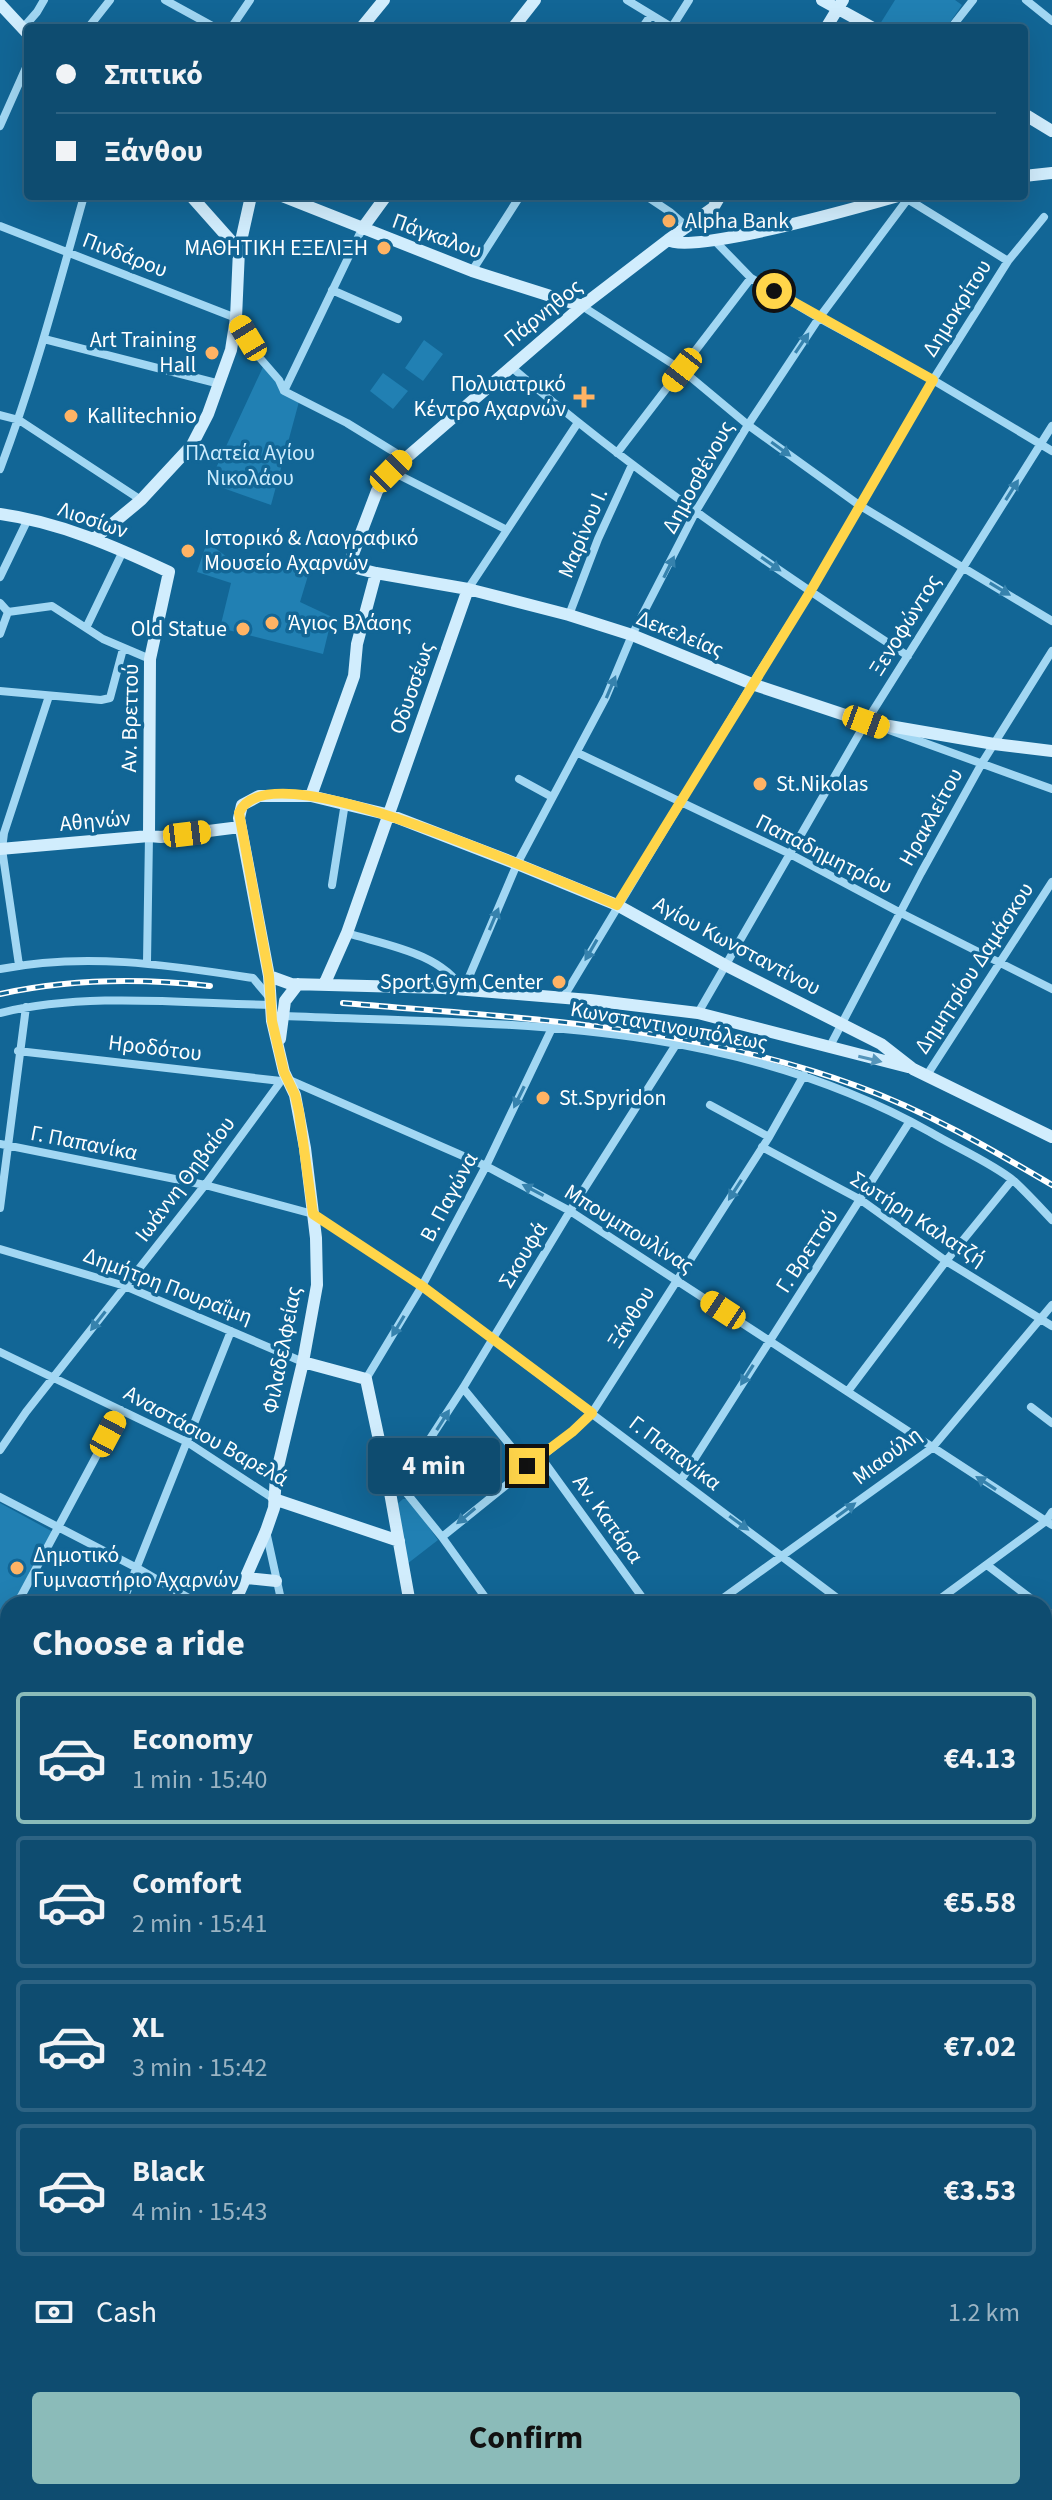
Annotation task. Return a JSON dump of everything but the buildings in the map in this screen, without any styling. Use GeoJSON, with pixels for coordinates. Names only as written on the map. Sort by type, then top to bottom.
{"type":"FeatureCollection","features":[{"type":"Feature","properties":{"kind":"street"},"geometry":{"type":"LineString","coordinates":[[29,24],[44,0]]}},
{"type":"Feature","properties":{"kind":"street"},"geometry":{"type":"LineString","coordinates":[[91,24],[110,0]]}},
{"type":"Feature","properties":{"kind":"street"},"geometry":{"type":"LineString","coordinates":[[234,24],[250,0]]}},
{"type":"Feature","properties":{"kind":"street"},"geometry":{"type":"LineString","coordinates":[[364,24],[384,0]]}},
{"type":"Feature","properties":{"kind":"street"},"geometry":{"type":"LineString","coordinates":[[516,24],[535,0]]}},
{"type":"Feature","properties":{"kind":"street"},"geometry":{"type":"LineString","coordinates":[[627,0],[666,24]]}},
{"type":"Feature","properties":{"kind":"street"},"geometry":{"type":"LineString","coordinates":[[674,24],[689,0]]}},
{"type":"Feature","properties":{"kind":"street"},"geometry":{"type":"LineString","coordinates":[[822,0],[840,5],[867,24]]}},
{"type":"Feature","properties":{"kind":"street"},"geometry":{"type":"LineString","coordinates":[[954,24],[973,0]]}},
{"type":"Feature","properties":{"kind":"street"},"geometry":{"type":"LineString","coordinates":[[1026,0],[1052,21]]}},
{"type":"Feature","properties":{"kind":"street"},"geometry":{"type":"LineString","coordinates":[[168,1],[209,24]]}},
{"type":"Feature","properties":{"kind":"street"},"geometry":{"type":"LineString","coordinates":[[0,4],[24,30]]}},
{"type":"Feature","properties":{"kind":"street"},"geometry":{"type":"LineString","coordinates":[[828,24],[840,5]]}},
{"type":"Feature","properties":{"kind":"street"},"geometry":{"type":"LineString","coordinates":[[645,24],[651,15]]}},
{"type":"Feature","properties":{"kind":"street"},"geometry":{"type":"LineString","coordinates":[[0,126],[24,72]]}},
{"type":"Feature","properties":{"kind":"street"},"geometry":{"type":"LineString","coordinates":[[1028,116],[1052,131]]}},
{"type":"Feature","properties":{"kind":"street"},"geometry":{"type":"LineString","coordinates":[[1028,176],[1052,173]]}},
{"type":"Feature","properties":{"kind":"street"},"geometry":{"type":"LineString","coordinates":[[0,469],[44,339],[83,200]]}},
{"type":"Feature","properties":{"kind":"street"},"geometry":{"type":"LineString","coordinates":[[195,200],[239,250]]}},
{"type":"Feature","properties":{"kind":"street"},"geometry":{"type":"LineString","coordinates":[[94,539],[141,500],[192,445],[220,384],[231,350],[236,318],[239,250],[250,200]]}},
{"type":"Feature","properties":{"kind":"street","name":"Πάγκαλου"},"geometry":{"type":"LineString","coordinates":[[292,200],[472,271],[582,306]]}},
{"type":"Feature","properties":{"kind":"street"},"geometry":{"type":"LineString","coordinates":[[284,391],[362,229],[383,200]]}},
{"type":"Feature","properties":{"kind":"street"},"geometry":{"type":"LineString","coordinates":[[472,271],[517,200]]}},
{"type":"Feature","properties":{"kind":"street"},"geometry":{"type":"LineString","coordinates":[[651,200],[687,227]]}},
{"type":"Feature","properties":{"kind":"street","name":"Πάρνηθος"},"geometry":{"type":"LineString","coordinates":[[376,573],[360,569],[350,562],[377,491],[391,471],[582,306],[713,208],[718,200]]}},
{"type":"Feature","properties":{"kind":"street"},"geometry":{"type":"LineString","coordinates":[[668,240],[673,244],[715,241],[893,200]]}},
{"type":"Feature","properties":{"kind":"street","name":"Δημοσθένους"},"geometry":{"type":"LineString","coordinates":[[463,991],[517,864],[578,753],[632,635],[696,511],[819,318],[904,200]]}},
{"type":"Feature","properties":{"kind":"street"},"geometry":{"type":"LineString","coordinates":[[911,200],[1008,261]]}},
{"type":"Feature","properties":{"kind":"street","name":"Δημοκρίτου"},"geometry":{"type":"LineString","coordinates":[[563,998],[810,592],[933,380],[1008,261],[1044,217]]}},
{"type":"Feature","properties":{"kind":"street","name":"Πινδάρου"},"geometry":{"type":"LineString","coordinates":[[0,226],[236,318]]}},
{"type":"Feature","properties":{"kind":"street"},"geometry":{"type":"LineString","coordinates":[[715,241],[751,278],[1052,451]]}},
{"type":"Feature","properties":{"kind":"street"},"geometry":{"type":"LineString","coordinates":[[617,453],[751,278]]}},
{"type":"Feature","properties":{"kind":"street"},"geometry":{"type":"LineString","coordinates":[[332,290],[398,319]]}},
{"type":"Feature","properties":{"kind":"street"},"geometry":{"type":"LineString","coordinates":[[582,306],[682,370],[748,425],[859,505],[1052,621]]}},
{"type":"Feature","properties":{"kind":"street"},"geometry":{"type":"LineString","coordinates":[[236,318],[284,391],[347,423],[404,458]]}},
{"type":"Feature","properties":{"kind":"street"},"geometry":{"type":"LineString","coordinates":[[44,339],[220,384]]}},
{"type":"Feature","properties":{"kind":"street"},"geometry":{"type":"LineString","coordinates":[[510,366],[577,424],[632,465],[810,592],[908,656]]}},
{"type":"Feature","properties":{"kind":"street"},"geometry":{"type":"LineString","coordinates":[[0,415],[19,420],[141,500]]}},
{"type":"Feature","properties":{"kind":"street","name":"Οδυσσέως"},"geometry":{"type":"LineString","coordinates":[[324,985],[347,933],[390,815],[468,589],[577,424]]}},
{"type":"Feature","properties":{"kind":"street","name":"Ξενοφώντος"},"geometry":{"type":"LineString","coordinates":[[698,1013],[866,722],[1052,426]]}},
{"type":"Feature","properties":{"kind":"street","name":"Μαρίνου Ι."},"geometry":{"type":"LineString","coordinates":[[569,615],[598,539],[632,465]]}},
{"type":"Feature","properties":{"kind":"street"},"geometry":{"type":"LineString","coordinates":[[391,471],[507,530]]}},
{"type":"Feature","properties":{"kind":"street","name":"Λιοσίων"},"geometry":{"type":"LineString","coordinates":[[0,514],[94,539],[169,572]]}},
{"type":"Feature","properties":{"kind":"street"},"geometry":{"type":"LineString","coordinates":[[0,577],[28,519]]}},
{"type":"Feature","properties":{"kind":"street"},"geometry":{"type":"LineString","coordinates":[[86,628],[123,551]]}},
{"type":"Feature","properties":{"kind":"street","name":"Αν. Βρεττού"},"geometry":{"type":"LineString","coordinates":[[147,962],[150,659],[169,572]]}},
{"type":"Feature","properties":{"kind":"street"},"geometry":{"type":"LineString","coordinates":[[311,796],[354,676],[357,644],[376,573]]}},
{"type":"Feature","properties":{"kind":"street","name":"Δεκελείας"},"geometry":{"type":"LineString","coordinates":[[376,573],[468,589],[569,615],[632,635],[752,684],[866,722],[1052,751]]}},
{"type":"Feature","properties":{"kind":"street"},"geometry":{"type":"LineString","coordinates":[[0,603],[8,612]]}},
{"type":"Feature","properties":{"kind":"street"},"geometry":{"type":"LineString","coordinates":[[8,612],[52,606],[123,649],[150,659]]}},
{"type":"Feature","properties":{"kind":"street"},"geometry":{"type":"LineString","coordinates":[[0,634],[8,612]]}},
{"type":"Feature","properties":{"kind":"street"},"geometry":{"type":"LineString","coordinates":[[0,691],[101,700],[110,698],[123,649]]}},
{"type":"Feature","properties":{"kind":"street","name":"Ηρακλείτου"},"geometry":{"type":"LineString","coordinates":[[829,1048],[899,912],[982,763],[1052,651]]}},
{"type":"Feature","properties":{"kind":"street"},"geometry":{"type":"LineString","coordinates":[[19,965],[1,849],[49,696]]}},
{"type":"Feature","properties":{"kind":"street"},"geometry":{"type":"LineString","coordinates":[[866,722],[1052,789]]}},
{"type":"Feature","properties":{"kind":"street","name":"Παπαδημητρίου"},"geometry":{"type":"LineString","coordinates":[[578,753],[790,854],[1052,989]]}},
{"type":"Feature","properties":{"kind":"street"},"geometry":{"type":"LineString","coordinates":[[519,779],[552,797]]}},
{"type":"Feature","properties":{"kind":"street","name":"Αγίου Κωνσταντίνου"},"geometry":{"type":"LineString","coordinates":[[240,827],[240,809],[247,801],[266,795],[311,796],[390,815],[617,905],[725,965],[881,1044],[913,1069],[1052,1137]]}},
{"type":"Feature","properties":{"kind":"street"},"geometry":{"type":"LineString","coordinates":[[332,885],[345,803]]}},
{"type":"Feature","properties":{"kind":"street","name":"Αθηνών"},"geometry":{"type":"LineString","coordinates":[[1,849],[161,837],[240,827]]}},
{"type":"Feature","properties":{"kind":"street","name":"Φιλαδελφείας"},"geometry":{"type":"LineString","coordinates":[[238,1596],[274,1508],[276,1475],[303,1362],[317,1285],[313,1214],[299,1112],[295,1095],[284,1080],[270,1001],[269,976],[240,827]]}},
{"type":"Feature","properties":{"kind":"street","name":"Δημητρίου Δαμάσκου"},"geometry":{"type":"LineString","coordinates":[[927,1075],[1052,882]]}},
{"type":"Feature","properties":{"kind":"street"},"geometry":{"type":"LineString","coordinates":[[347,933],[411,953],[443,967],[454,975],[463,991]]}},
{"type":"Feature","properties":{"kind":"street"},"geometry":{"type":"LineString","coordinates":[[0,969],[76,960],[147,962],[253,978],[263,987],[270,1001],[74,1002],[0,1013]]}},
{"type":"Feature","properties":{"kind":"street","name":"Κωνσταντινουπόλεως"},"geometry":{"type":"LineString","coordinates":[[269,976],[298,984],[563,998],[698,1013],[913,1069]]}},
{"type":"Feature","properties":{"kind":"street","name":"Φιλαδελφείας"},"geometry":{"type":"LineString","coordinates":[[278,1051],[285,1001],[298,984]]}},
{"type":"Feature","properties":{"kind":"street"},"geometry":{"type":"LineString","coordinates":[[0,1208],[4,1145],[26,1007]]}},
{"type":"Feature","properties":{"kind":"street","name":"Κωνσταντινουπόλεως"},"geometry":{"type":"LineString","coordinates":[[283,1016],[553,1026],[677,1043],[741,1056],[804,1075],[873,1102],[910,1121],[1012,1180],[1052,1220]]}},
{"type":"Feature","properties":{"kind":"street","name":"Β. Παγώνα"},"geometry":{"type":"LineString","coordinates":[[366,1379],[422,1286],[486,1166],[553,1026]]}},
{"type":"Feature","properties":{"kind":"street","name":"Σκουφά"},"geometry":{"type":"LineString","coordinates":[[395,1486],[463,1388],[677,1043]]}},
{"type":"Feature","properties":{"kind":"street","name":"Ηροδότου"},"geometry":{"type":"LineString","coordinates":[[18,1051],[284,1080]]}},
{"type":"Feature","properties":{"kind":"street","name":"Ξάνθου"},"geometry":{"type":"LineString","coordinates":[[442,1537],[592,1413],[769,1137],[804,1075]]}},
{"type":"Feature","properties":{"kind":"street","name":"Μπουμπουλίνας"},"geometry":{"type":"LineString","coordinates":[[284,1080],[486,1166],[570,1211],[1049,1523]]}},
{"type":"Feature","properties":{"kind":"street","name":"Ιωάννη Θηβαίου"},"geometry":{"type":"LineString","coordinates":[[0,1450],[53,1377],[284,1080]]}},
{"type":"Feature","properties":{"kind":"street"},"geometry":{"type":"LineString","coordinates":[[710,1105],[769,1137]]}},
{"type":"Feature","properties":{"kind":"street","name":"Γ. Βρεττού"},"geometry":{"type":"LineString","coordinates":[[681,1480],[910,1121]]}},
{"type":"Feature","properties":{"kind":"street","name":"Γ. Παπανίκα"},"geometry":{"type":"LineString","coordinates":[[4,1145],[205,1185],[313,1214],[422,1286],[835,1596]]}},
{"type":"Feature","properties":{"kind":"street","name":"Σωτήρη Καλατζή"},"geometry":{"type":"LineString","coordinates":[[762,1147],[861,1200],[946,1261],[1052,1326]]}},
{"type":"Feature","properties":{"kind":"street"},"geometry":{"type":"LineString","coordinates":[[848,1391],[946,1261],[1012,1180]]}},
{"type":"Feature","properties":{"kind":"street","name":"Δημήτρη Πουραΐμη"},"geometry":{"type":"LineString","coordinates":[[0,1249],[125,1286],[303,1362],[366,1379]]}},
{"type":"Feature","properties":{"kind":"street","name":"Μιαούλη"},"geometry":{"type":"LineString","coordinates":[[726,1596],[932,1448],[1052,1305]]}},
{"type":"Feature","properties":{"kind":"street"},"geometry":{"type":"LineString","coordinates":[[125,1596],[231,1331]]}},
{"type":"Feature","properties":{"kind":"street","name":"Αναστάσιου Βαρελά"},"geometry":{"type":"LineString","coordinates":[[0,1352],[187,1442],[274,1499],[399,1541]]}},
{"type":"Feature","properties":{"kind":"street"},"geometry":{"type":"LineString","coordinates":[[366,1379],[395,1486],[399,1541],[409,1596]]}},
{"type":"Feature","properties":{"kind":"street"},"geometry":{"type":"LineString","coordinates":[[463,1388],[527,1466]]}},
{"type":"Feature","properties":{"kind":"street"},"geometry":{"type":"LineString","coordinates":[[1031,1407],[1052,1423]]}},
{"type":"Feature","properties":{"kind":"street"},"geometry":{"type":"LineString","coordinates":[[21,1596],[121,1410]]}},
{"type":"Feature","properties":{"kind":"street","name":"Αν. Κατάρα"},"geometry":{"type":"LineString","coordinates":[[540,1456],[641,1596]]}},
{"type":"Feature","properties":{"kind":"street"},"geometry":{"type":"LineString","coordinates":[[395,1486],[442,1537],[484,1596]]}},
{"type":"Feature","properties":{"kind":"street"},"geometry":{"type":"LineString","coordinates":[[0,1497],[185,1596]]}},
{"type":"Feature","properties":{"kind":"street"},"geometry":{"type":"LineString","coordinates":[[944,1596],[1049,1523],[1052,1512]]}},
{"type":"Feature","properties":{"kind":"street"},"geometry":{"type":"LineString","coordinates":[[266,1531],[280,1596]]}},
{"type":"Feature","properties":{"kind":"street"},"geometry":{"type":"LineString","coordinates":[[987,1565],[1028,1596]]}},
{"type":"Feature","properties":{"kind":"street"},"geometry":{"type":"LineString","coordinates":[[247,1578],[276,1581]]}},
{"type":"Feature","properties":{"kind":"green space"},"geometry":{"type":"Polygon","coordinates":[[[895,0],[955,0],[962,5],[949,24],[880,24],[895,0]]]}},
{"type":"Feature","properties":{"kind":"green space"},"geometry":{"type":"Polygon","coordinates":[[[424,340],[443,354],[423,381],[405,368],[424,340]]]}},
{"type":"Feature","properties":{"kind":"green space","name":"Πλατεία Αγίου Νικολάου"},"geometry":{"type":"Polygon","coordinates":[[[263,367],[300,398],[271,505],[209,483],[263,367]]]}},
{"type":"Feature","properties":{"kind":"green space"},"geometry":{"type":"Polygon","coordinates":[[[383,373],[408,391],[393,409],[370,391],[383,373]]]}},
{"type":"Feature","properties":{"kind":"green space"},"geometry":{"type":"Polygon","coordinates":[[[207,542],[227,557],[225,562],[234,566],[233,573],[236,564],[310,569],[300,602],[332,617],[323,654],[220,628],[231,583],[197,572],[207,542]]]}},
{"type":"Feature","properties":{"kind":"green space"},"geometry":{"type":"Polygon","coordinates":[[[403,1499],[409,1499],[438,1540],[407,1564],[395,1506],[403,1499]]]}},
{"type":"Feature","properties":{"kind":"green space","name":"Δημοτικό Γυμναστήριο Αχαρνών"},"geometry":{"type":"Polygon","coordinates":[[[0,1503],[53,1532],[18,1596],[0,1596],[0,1503]]]}},
{"type":"Feature","properties":{"kind":"railway"},"geometry":{"type":"LineString","coordinates":[[0,994],[52,985],[105,981],[210,986]]}},
{"type":"Feature","properties":{"kind":"railway"},"geometry":{"type":"LineString","coordinates":[[343,1003],[603,1027],[732,1049],[857,1086],[908,1107],[1052,1185]]}},
{"type":"Feature","properties":{"kind":"place","name":"Alpha Bank"},"geometry":{"type":"Point","coordinates":[669,221]}},
{"type":"Feature","properties":{"kind":"place","name":"ΜΑΘΗΤΙΚΗ ΕΞΕΛΙΞΗ"},"geometry":{"type":"Point","coordinates":[384,248]}},
{"type":"Feature","properties":{"kind":"place","name":"Art Training Hall"},"geometry":{"type":"Point","coordinates":[212,353]}},
{"type":"Feature","properties":{"kind":"place","name":"Πολυιατρικό Κέντρο Αχαρνών"},"geometry":{"type":"Point","coordinates":[584,397]}},
{"type":"Feature","properties":{"kind":"place","name":"Kallitechnio"},"geometry":{"type":"Point","coordinates":[71,416]}},
{"type":"Feature","properties":{"kind":"place","name":"Ιστορικό & Λαογραφικό Μουσείο Αχαρνών"},"geometry":{"type":"Point","coordinates":[188,551]}},
{"type":"Feature","properties":{"kind":"place","name":"Άγιος Βλάσης"},"geometry":{"type":"Point","coordinates":[272,623]}},
{"type":"Feature","properties":{"kind":"place","name":"Old Statue"},"geometry":{"type":"Point","coordinates":[243,629]}},
{"type":"Feature","properties":{"kind":"place","name":"St.Nikolas"},"geometry":{"type":"Point","coordinates":[760,784]}},
{"type":"Feature","properties":{"kind":"place","name":"Sport Gym Center"},"geometry":{"type":"Point","coordinates":[559,982]}},
{"type":"Feature","properties":{"kind":"place","name":"St.Spyridon"},"geometry":{"type":"Point","coordinates":[543,1098]}},
{"type":"Feature","properties":{"kind":"place","name":"Δημοτικό Γυμναστήριο Αχαρνών"},"geometry":{"type":"Point","coordinates":[17,1568]}},
{"type":"Feature","properties":{"kind":"route"},"geometry":{"type":"LineString","coordinates":[[527,1466],[592,1413],[422,1286],[313,1214],[299,1112],[284,1072],[272,1021],[269,976],[239,813],[242,805],[259,796],[311,796],[345,803],[405,820],[617,905],[810,592],[933,380],[774,291]]}}]}
